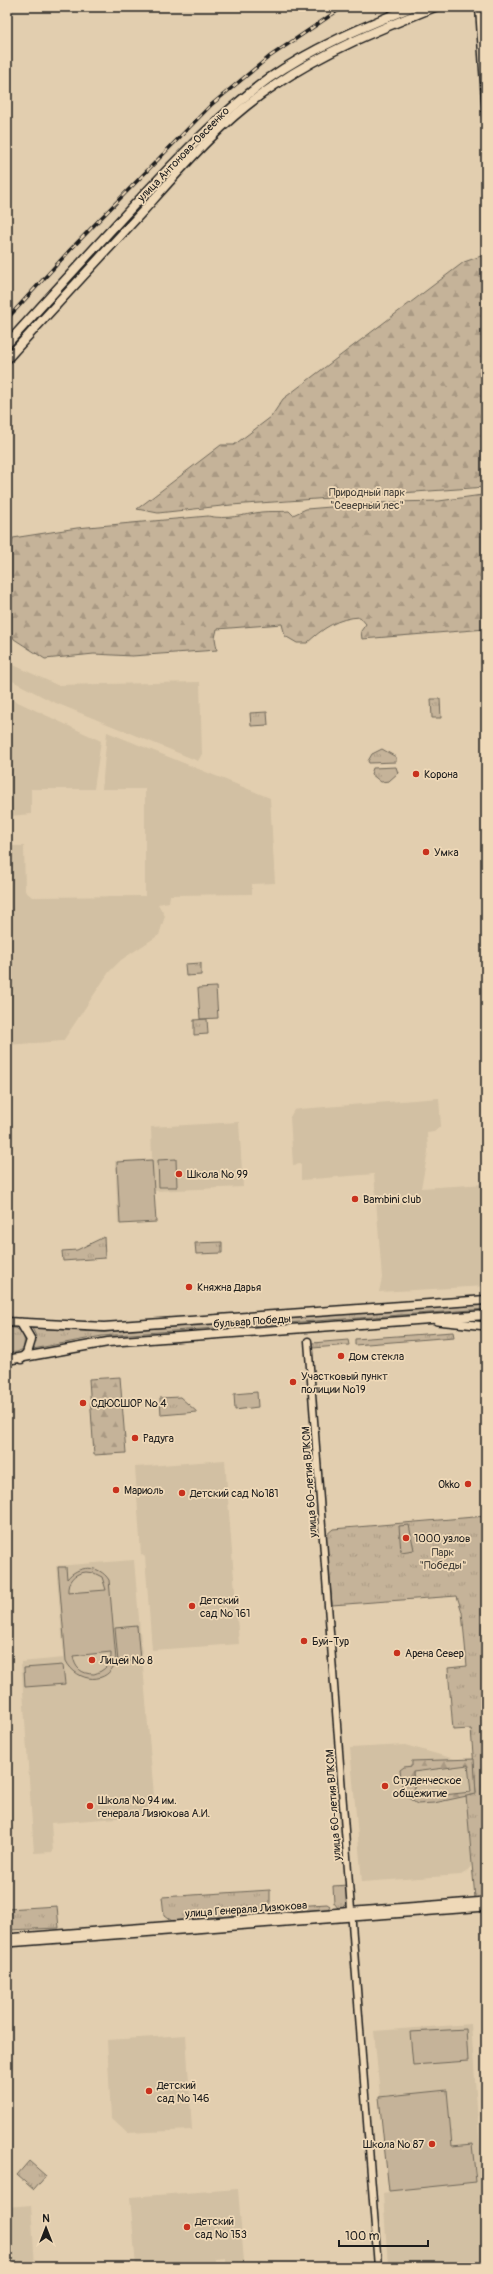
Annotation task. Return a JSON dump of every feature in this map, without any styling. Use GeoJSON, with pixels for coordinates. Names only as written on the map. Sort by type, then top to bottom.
{"type":"FeatureCollection","features":[{"type":"Feature","properties":{"kind":"main road","name":"улица Антонова-Овсеенко"},"geometry":{"type":"LineString","coordinates":[[7,344],[198,138],[236,104],[344,36],[412,7]]}},
{"type":"Feature","properties":{"kind":"main road","name":"улица Антонова-Овсеенко"},"geometry":{"type":"LineString","coordinates":[[7,359],[204,145],[242,110],[292,69],[354,40],[435,7]]}},
{"type":"Feature","properties":{"kind":"main road","name":"бульвар Победы"},"geometry":{"type":"LineString","coordinates":[[7,1322],[104,1327],[486,1300]]}},
{"type":"Feature","properties":{"kind":"main road","name":"бульвар Победы"},"geometry":{"type":"LineString","coordinates":[[7,1360],[21,1359],[108,1342],[486,1315]]}},
{"type":"Feature","properties":{"kind":"main road"},"geometry":{"type":"LineString","coordinates":[[423,1319],[486,1326]]}},
{"type":"Feature","properties":{"kind":"main road"},"geometry":{"type":"LineString","coordinates":[[21,1323],[31,1340],[27,1353],[21,1359]]}},
{"type":"Feature","properties":{"kind":"main road","name":"улица Генерала Лизюкова"},"geometry":{"type":"LineString","coordinates":[[7,1943],[486,1902]]}},
{"type":"Feature","properties":{"kind":"main road","name":"улица Генерала Лизюкова"},"geometry":{"type":"LineString","coordinates":[[351,1914],[486,1907]]}},
{"type":"Feature","properties":{"kind":"main road","name":"улица Генерала Лизюкова"},"geometry":{"type":"LineString","coordinates":[[7,1938],[161,1929]]}},
{"type":"Feature","properties":{"kind":"street"},"geometry":{"type":"LineString","coordinates":[[480,7],[486,117]]}},
{"type":"Feature","properties":{"kind":"street","name":"улица 60-летия ВЛКСМ"},"geometry":{"type":"LineString","coordinates":[[308,1341],[378,2267]]}},
{"type":"Feature","properties":{"kind":"shaded area"},"geometry":{"type":"Polygon","coordinates":[[[7,662],[57,685],[200,682],[202,754],[198,761],[51,701],[7,678],[7,662]]]}},
{"type":"Feature","properties":{"kind":"shaded area"},"geometry":{"type":"Polygon","coordinates":[[[7,697],[101,741],[94,789],[31,789],[31,814],[10,816],[7,814],[7,697]]]}},
{"type":"Feature","properties":{"kind":"shaded area"},"geometry":{"type":"Polygon","coordinates":[[[107,732],[270,798],[275,883],[252,884],[252,894],[170,895],[169,902],[158,904],[165,916],[159,935],[121,960],[109,972],[63,1041],[7,1045],[7,846],[24,846],[25,891],[32,897],[145,896],[145,789],[102,789],[107,732]]]}},
{"type":"Feature","properties":{"kind":"shaded area"},"geometry":{"type":"Polygon","coordinates":[[[439,1098],[441,1126],[434,1132],[427,1133],[428,1152],[421,1188],[486,1184],[486,1286],[379,1292],[382,1278],[374,1174],[301,1180],[301,1164],[293,1165],[290,1117],[294,1110],[300,1109],[439,1098]]]}},
{"type":"Feature","properties":{"kind":"shaded area","name":"Школа № 99"},"geometry":{"type":"Polygon","coordinates":[[[239,1122],[243,1187],[154,1191],[156,1222],[118,1224],[115,1161],[152,1159],[151,1127],[239,1122]]]}},
{"type":"Feature","properties":{"kind":"shaded area"},"geometry":{"type":"Polygon","coordinates":[[[225,1460],[239,1644],[152,1650],[145,1557],[141,1554],[135,1467],[225,1460]]]}},
{"type":"Feature","properties":{"kind":"shaded area","name":"Лицей № 8"},"geometry":{"type":"Polygon","coordinates":[[[134,1560],[154,1796],[143,1816],[51,1823],[53,1852],[34,1853],[21,1662],[64,1658],[56,1566],[134,1560]]]}},
{"type":"Feature","properties":{"kind":"shaded area"},"geometry":{"type":"Polygon","coordinates":[[[405,1745],[458,1760],[474,1759],[476,1794],[466,1795],[472,1865],[461,1875],[362,1882],[350,1748],[405,1745]]]}},
{"type":"Feature","properties":{"kind":"shaded area","name":"Школа № 87"},"geometry":{"type":"Polygon","coordinates":[[[471,2024],[486,2233],[486,2267],[388,2267],[383,2194],[389,2193],[374,2031],[471,2024]]]}},
{"type":"Feature","properties":{"kind":"shaded area","name":"Детский сад № 146"},"geometry":{"type":"Polygon","coordinates":[[[186,2035],[192,2130],[127,2133],[111,2118],[107,2040],[186,2035]]]}},
{"type":"Feature","properties":{"kind":"shaded area","name":"Детский сад № 153"},"geometry":{"type":"Polygon","coordinates":[[[238,2189],[244,2262],[226,2263],[226,2258],[215,2259],[215,2264],[136,2267],[130,2197],[238,2189]]]}},
{"type":"Feature","properties":{"kind":"shaded area"},"geometry":{"type":"Polygon","coordinates":[[[31,2205],[35,2267],[7,2267],[7,2207],[31,2205]]]}},
{"type":"Feature","properties":{"kind":"green space"},"geometry":{"type":"Polygon","coordinates":[[[484,255],[486,256],[486,487],[231,505],[158,513],[137,509],[221,445],[234,445],[271,417],[283,399],[464,262],[484,255]]]}},
{"type":"Feature","properties":{"kind":"green space"},"geometry":{"type":"Polygon","coordinates":[[[486,495],[486,629],[362,639],[361,631],[366,624],[360,617],[345,619],[331,625],[307,643],[297,643],[285,636],[282,624],[217,629],[215,638],[217,650],[132,656],[94,654],[45,659],[14,639],[8,625],[8,570],[13,538],[77,528],[208,516],[234,517],[264,512],[289,511],[293,515],[306,509],[393,502],[439,501],[486,495]]]}},
{"type":"Feature","properties":{"kind":"green space"},"geometry":{"type":"Polygon","coordinates":[[[431,699],[440,699],[441,718],[432,718],[431,699]]]}},
{"type":"Feature","properties":{"kind":"green space"},"geometry":{"type":"Polygon","coordinates":[[[267,712],[268,725],[251,726],[250,713],[267,712]]]}},
{"type":"Feature","properties":{"kind":"green space"},"geometry":{"type":"Polygon","coordinates":[[[382,749],[396,757],[396,762],[369,763],[368,761],[372,754],[382,749]]]}},
{"type":"Feature","properties":{"kind":"green space"},"geometry":{"type":"Polygon","coordinates":[[[396,767],[398,773],[389,781],[381,782],[371,774],[373,768],[396,767]]]}},
{"type":"Feature","properties":{"kind":"green space"},"geometry":{"type":"Polygon","coordinates":[[[201,963],[201,975],[186,976],[185,964],[201,963]]]}},
{"type":"Feature","properties":{"kind":"green space"},"geometry":{"type":"Polygon","coordinates":[[[216,987],[218,1018],[200,1019],[198,988],[216,987]]]}},
{"type":"Feature","properties":{"kind":"green space"},"geometry":{"type":"Polygon","coordinates":[[[207,1019],[208,1034],[194,1035],[194,1020],[207,1019]]]}},
{"type":"Feature","properties":{"kind":"green space"},"geometry":{"type":"Polygon","coordinates":[[[176,1159],[177,1187],[159,1187],[158,1160],[176,1159]]]}},
{"type":"Feature","properties":{"kind":"green space"},"geometry":{"type":"Polygon","coordinates":[[[152,1160],[156,1222],[120,1224],[117,1162],[152,1160]]]}},
{"type":"Feature","properties":{"kind":"green space"},"geometry":{"type":"Polygon","coordinates":[[[104,1237],[105,1258],[63,1261],[62,1251],[77,1250],[104,1237]]]}},
{"type":"Feature","properties":{"kind":"green space"},"geometry":{"type":"Polygon","coordinates":[[[222,1242],[222,1253],[196,1254],[195,1243],[222,1242]]]}},
{"type":"Feature","properties":{"kind":"green space"},"geometry":{"type":"Polygon","coordinates":[[[486,1304],[486,1309],[102,1336],[33,1349],[36,1336],[32,1328],[104,1332],[486,1304]]]}},
{"type":"Feature","properties":{"kind":"green space"},"geometry":{"type":"Polygon","coordinates":[[[7,1327],[16,1329],[22,1333],[24,1336],[23,1349],[17,1352],[7,1353],[7,1327]]]}},
{"type":"Feature","properties":{"kind":"green space"},"geometry":{"type":"Polygon","coordinates":[[[453,1332],[454,1337],[355,1345],[355,1339],[453,1332]]]}},
{"type":"Feature","properties":{"kind":"green space"},"geometry":{"type":"Polygon","coordinates":[[[348,1340],[349,1345],[313,1348],[312,1343],[348,1340]]]}},
{"type":"Feature","properties":{"kind":"green space"},"geometry":{"type":"Polygon","coordinates":[[[120,1377],[126,1453],[94,1455],[89,1379],[120,1377]]]}},
{"type":"Feature","properties":{"kind":"green space"},"geometry":{"type":"Polygon","coordinates":[[[257,1392],[258,1407],[235,1410],[234,1394],[257,1392]]]}},
{"type":"Feature","properties":{"kind":"green space"},"geometry":{"type":"Polygon","coordinates":[[[180,1397],[197,1412],[161,1415],[160,1398],[180,1397]]]}},
{"type":"Feature","properties":{"kind":"green space","name":"Парк \"Победы\""},"geometry":{"type":"Polygon","coordinates":[[[486,1516],[486,1897],[475,1898],[466,1795],[476,1793],[471,1729],[453,1730],[448,1668],[467,1666],[462,1612],[457,1596],[332,1605],[326,1535],[333,1529],[486,1516]]]}},
{"type":"Feature","properties":{"kind":"green space","name":"1000 узлов"},"geometry":{"type":"Polygon","coordinates":[[[409,1525],[414,1550],[401,1552],[399,1526],[409,1525]]]}},
{"type":"Feature","properties":{"kind":"green space"},"geometry":{"type":"Polygon","coordinates":[[[58,1567],[66,1567],[67,1579],[72,1574],[82,1569],[88,1568],[100,1571],[109,1580],[116,1660],[107,1674],[100,1678],[85,1677],[77,1674],[66,1661],[58,1567]],[[86,1572],[78,1574],[72,1578],[68,1593],[106,1590],[102,1577],[94,1573],[86,1572]],[[111,1652],[73,1656],[75,1664],[79,1670],[89,1674],[94,1674],[107,1666],[110,1660],[111,1652]]]}},
{"type":"Feature","properties":{"kind":"green space"},"geometry":{"type":"Polygon","coordinates":[[[137,1626],[140,1660],[118,1662],[115,1628],[137,1626]]]}},
{"type":"Feature","properties":{"kind":"green space"},"geometry":{"type":"Polygon","coordinates":[[[63,1665],[65,1684],[25,1687],[24,1668],[63,1665]]]}},
{"type":"Feature","properties":{"kind":"green space"},"geometry":{"type":"Polygon","coordinates":[[[474,1759],[476,1794],[434,1803],[417,1804],[403,1794],[400,1770],[404,1767],[412,1766],[412,1761],[474,1759]],[[468,1765],[413,1772],[416,1798],[471,1792],[468,1765]]]}},
{"type":"Feature","properties":{"kind":"green space"},"geometry":{"type":"Polygon","coordinates":[[[347,1885],[347,1903],[342,1908],[338,1908],[334,1903],[333,1886],[347,1885]]]}},
{"type":"Feature","properties":{"kind":"green space"},"geometry":{"type":"Polygon","coordinates":[[[270,1890],[270,1908],[267,1914],[172,1921],[164,1915],[162,1897],[270,1890]]]}},
{"type":"Feature","properties":{"kind":"green space"},"geometry":{"type":"Polygon","coordinates":[[[327,1904],[330,1906],[328,1909],[279,1913],[276,1910],[279,1907],[327,1904]]]}},
{"type":"Feature","properties":{"kind":"green space"},"geometry":{"type":"Polygon","coordinates":[[[57,1906],[59,1928],[7,1930],[7,1909],[57,1906]]]}},
{"type":"Feature","properties":{"kind":"green space"},"geometry":{"type":"Polygon","coordinates":[[[466,2029],[468,2061],[413,2065],[410,2032],[466,2029]]]}},
{"type":"Feature","properties":{"kind":"green space"},"geometry":{"type":"Polygon","coordinates":[[[447,2090],[452,2146],[472,2144],[476,2182],[389,2191],[379,2097],[447,2090]]]}},
{"type":"Feature","properties":{"kind":"green space"},"geometry":{"type":"Polygon","coordinates":[[[29,2161],[46,2176],[34,2190],[17,2175],[29,2161]]]}},
{"type":"Feature","properties":{"kind":"railway"},"geometry":{"type":"LineString","coordinates":[[7,319],[70,250],[211,105],[269,57],[343,7]]}},
{"type":"Feature","properties":{"kind":"place","name":"Корона"},"geometry":{"type":"Point","coordinates":[416,774]}},
{"type":"Feature","properties":{"kind":"place","name":"Умка"},"geometry":{"type":"Point","coordinates":[426,852]}},
{"type":"Feature","properties":{"kind":"place","name":"Школа № 99"},"geometry":{"type":"Point","coordinates":[179,1174]}},
{"type":"Feature","properties":{"kind":"place","name":"Bambini club"},"geometry":{"type":"Point","coordinates":[355,1199]}},
{"type":"Feature","properties":{"kind":"place","name":"Княжна Дарья"},"geometry":{"type":"Point","coordinates":[189,1287]}},
{"type":"Feature","properties":{"kind":"place","name":"Дом стекла"},"geometry":{"type":"Point","coordinates":[341,1356]}},
{"type":"Feature","properties":{"kind":"place","name":"Участковый пункт полиции №19"},"geometry":{"type":"Point","coordinates":[293,1382]}},
{"type":"Feature","properties":{"kind":"place","name":"СДЮСШОР № 4"},"geometry":{"type":"Point","coordinates":[83,1403]}},
{"type":"Feature","properties":{"kind":"place","name":"Радуга"},"geometry":{"type":"Point","coordinates":[135,1438]}},
{"type":"Feature","properties":{"kind":"place","name":"Okko"},"geometry":{"type":"Point","coordinates":[468,1484]}},
{"type":"Feature","properties":{"kind":"place","name":"Мариоль"},"geometry":{"type":"Point","coordinates":[116,1490]}},
{"type":"Feature","properties":{"kind":"place","name":"Детский сад №181"},"geometry":{"type":"Point","coordinates":[182,1493]}},
{"type":"Feature","properties":{"kind":"place","name":"1000 узлов"},"geometry":{"type":"Point","coordinates":[406,1538]}},
{"type":"Feature","properties":{"kind":"place","name":"Детский сад № 161"},"geometry":{"type":"Point","coordinates":[192,1606]}},
{"type":"Feature","properties":{"kind":"place","name":"Буй-Тур"},"geometry":{"type":"Point","coordinates":[304,1641]}},
{"type":"Feature","properties":{"kind":"place","name":"Арена Север"},"geometry":{"type":"Point","coordinates":[397,1653]}},
{"type":"Feature","properties":{"kind":"place","name":"Лицей № 8"},"geometry":{"type":"Point","coordinates":[92,1660]}},
{"type":"Feature","properties":{"kind":"place","name":"Студенческое общежитие"},"geometry":{"type":"Point","coordinates":[385,1786]}},
{"type":"Feature","properties":{"kind":"place","name":"Школа № 94 им. генерала Лизюкова А.И."},"geometry":{"type":"Point","coordinates":[90,1806]}},
{"type":"Feature","properties":{"kind":"place","name":"Детский сад № 146"},"geometry":{"type":"Point","coordinates":[149,2091]}},
{"type":"Feature","properties":{"kind":"place","name":"Школа № 87"},"geometry":{"type":"Point","coordinates":[432,2144]}},
{"type":"Feature","properties":{"kind":"place","name":"Детский сад № 153"},"geometry":{"type":"Point","coordinates":[187,2227]}},
{"type":"Feature","properties":{"kind":"park label","name":"Природный парк \"Северный лес\""},"geometry":{"type":"Point","coordinates":[367,498]}}]}
